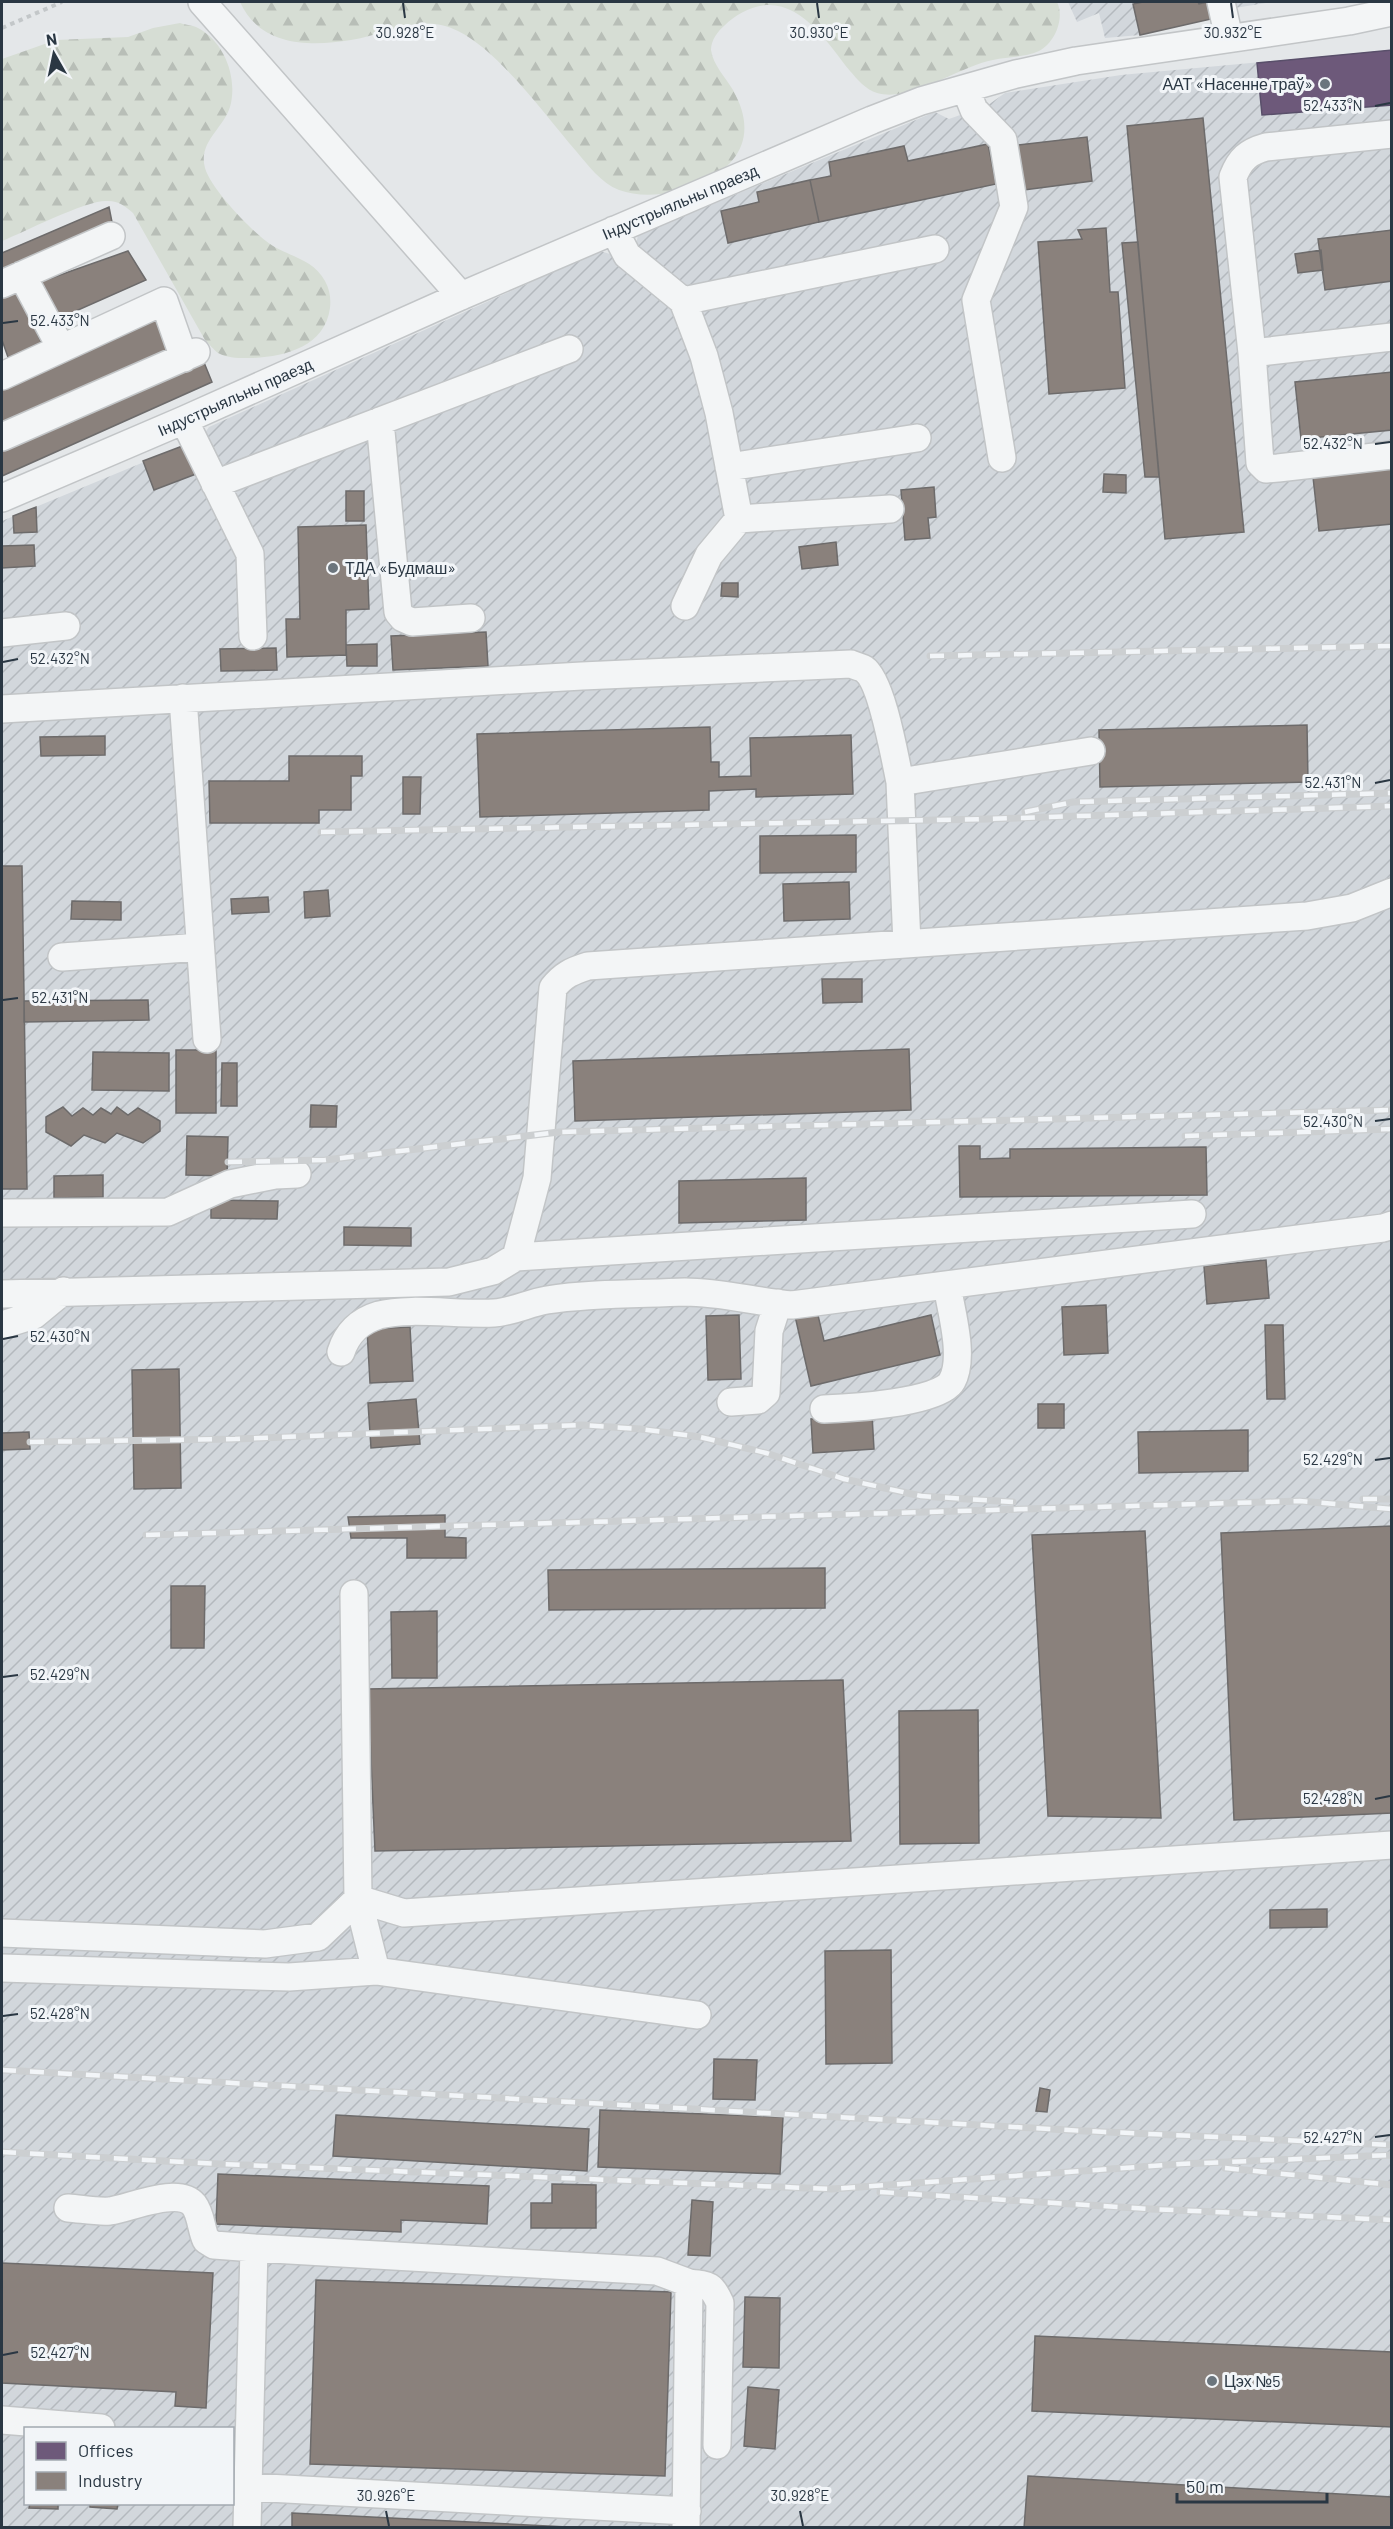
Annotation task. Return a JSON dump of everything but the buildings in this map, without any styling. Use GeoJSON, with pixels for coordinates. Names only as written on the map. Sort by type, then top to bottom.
{"type":"FeatureCollection","features":[{"type":"Feature","properties":{"kind":"street"},"geometry":{"type":"LineString","coordinates":[[202,2],[461,296]]}},
{"type":"Feature","properties":{"kind":"street"},"geometry":{"type":"LineString","coordinates":[[1221,2],[1229,38]]}},
{"type":"Feature","properties":{"kind":"street","name":"Індустрыяльны праезд"},"geometry":{"type":"LineString","coordinates":[[2,498],[184,420],[461,296],[921,101],[1016,74],[1076,61],[1349,21],[1392,12]]}},
{"type":"Feature","properties":{"kind":"street"},"geometry":{"type":"LineString","coordinates":[[966,90],[974,110],[1003,140],[1014,207],[976,300],[1002,458]]}},
{"type":"Feature","properties":{"kind":"street"},"geometry":{"type":"LineString","coordinates":[[1392,134],[1266,147],[1249,152],[1239,163],[1233,177],[1252,353],[1260,462],[1266,469],[1392,455]]}},
{"type":"Feature","properties":{"kind":"street"},"geometry":{"type":"LineString","coordinates":[[614,230],[627,255],[683,301],[704,356],[719,413],[739,519]]}},
{"type":"Feature","properties":{"kind":"street"},"geometry":{"type":"LineString","coordinates":[[61,348],[12,279],[111,236]]}},
{"type":"Feature","properties":{"kind":"street"},"geometry":{"type":"LineString","coordinates":[[683,301],[935,249]]}},
{"type":"Feature","properties":{"kind":"street"},"geometry":{"type":"LineString","coordinates":[[2,376],[164,301],[190,355],[2,437]]}},
{"type":"Feature","properties":{"kind":"street"},"geometry":{"type":"LineString","coordinates":[[1252,353],[1392,337]]}},
{"type":"Feature","properties":{"kind":"street"},"geometry":{"type":"LineString","coordinates":[[215,484],[569,349]]}},
{"type":"Feature","properties":{"kind":"street"},"geometry":{"type":"LineString","coordinates":[[184,420],[250,554],[253,636]]}},
{"type":"Feature","properties":{"kind":"street"},"geometry":{"type":"LineString","coordinates":[[380,421],[398,612],[403,618],[412,622],[471,618]]}},
{"type":"Feature","properties":{"kind":"street"},"geometry":{"type":"LineString","coordinates":[[729,467],[918,438]]}},
{"type":"Feature","properties":{"kind":"street"},"geometry":{"type":"LineString","coordinates":[[685,606],[709,555],[739,519],[891,509]]}},
{"type":"Feature","properties":{"kind":"street"},"geometry":{"type":"LineString","coordinates":[[2,633],[66,626]]}},
{"type":"Feature","properties":{"kind":"street"},"geometry":{"type":"LineString","coordinates":[[2,709],[582,676],[851,664],[865,669],[874,682],[881,699],[900,782],[907,944]]}},
{"type":"Feature","properties":{"kind":"street"},"geometry":{"type":"LineString","coordinates":[[183,698],[207,1039]]}},
{"type":"Feature","properties":{"kind":"street"},"geometry":{"type":"LineString","coordinates":[[900,782],[1090,751]]}},
{"type":"Feature","properties":{"kind":"street"},"geometry":{"type":"LineString","coordinates":[[516,1257],[537,1178],[553,988],[571,971],[588,966],[1307,916],[1352,908],[1392,892]]}},
{"type":"Feature","properties":{"kind":"street"},"geometry":{"type":"LineString","coordinates":[[62,957],[200,947]]}},
{"type":"Feature","properties":{"kind":"street"},"geometry":{"type":"LineString","coordinates":[[2,1213],[168,1212],[230,1184],[275,1175],[297,1174]]}},
{"type":"Feature","properties":{"kind":"street"},"geometry":{"type":"LineString","coordinates":[[2,1294],[449,1282],[493,1271],[516,1257],[1192,1214]]}},
{"type":"Feature","properties":{"kind":"street"},"geometry":{"type":"LineString","coordinates":[[341,1352],[345,1340],[365,1320],[399,1312],[466,1315],[499,1313],[548,1300],[685,1292],[718,1293],[792,1305],[1219,1251],[1392,1225]]}},
{"type":"Feature","properties":{"kind":"street"},"geometry":{"type":"LineString","coordinates":[[824,1409],[868,1408],[941,1392],[952,1382],[956,1367],[957,1344],[947,1285]]}},
{"type":"Feature","properties":{"kind":"street"},"geometry":{"type":"LineString","coordinates":[[2,1325],[34,1315],[63,1291]]}},
{"type":"Feature","properties":{"kind":"street"},"geometry":{"type":"LineString","coordinates":[[732,1402],[758,1400],[766,1393],[769,1331],[778,1304]]}},
{"type":"Feature","properties":{"kind":"street"},"geometry":{"type":"LineString","coordinates":[[354,1594],[358,1899],[376,1971]]}},
{"type":"Feature","properties":{"kind":"street"},"geometry":{"type":"LineString","coordinates":[[358,1899],[404,1913],[1392,1845]]}},
{"type":"Feature","properties":{"kind":"street"},"geometry":{"type":"LineString","coordinates":[[2,1933],[265,1944],[318,1937],[358,1899]]}},
{"type":"Feature","properties":{"kind":"street"},"geometry":{"type":"LineString","coordinates":[[2,1968],[289,1977],[376,1971],[697,2015]]}},
{"type":"Feature","properties":{"kind":"street"},"geometry":{"type":"LineString","coordinates":[[68,2208],[107,2211],[150,2201],[183,2198],[198,2210],[206,2240],[214,2245],[657,2271],[689,2283],[709,2285],[715,2291],[720,2304],[717,2445]]}},
{"type":"Feature","properties":{"kind":"street"},"geometry":{"type":"LineString","coordinates":[[247,2528],[248,2487],[241,2441],[254,2248]]}},
{"type":"Feature","properties":{"kind":"street"},"geometry":{"type":"LineString","coordinates":[[248,2487],[687,2519],[689,2283]]}},
{"type":"Feature","properties":{"kind":"street"},"geometry":{"type":"LineString","coordinates":[[2,2420],[89,2427]]}},
{"type":"Feature","properties":{"kind":"path"},"geometry":{"type":"LineString","coordinates":[[2,28],[62,2]]}},
{"type":"Feature","properties":{"kind":"shaded area"},"geometry":{"type":"Polygon","coordinates":[[[1068,2],[1272,2],[1210,12],[1211,19],[1140,35],[1105,38],[1099,13],[1077,22],[1068,2]]]}},
{"type":"Feature","properties":{"kind":"shaded area"},"geometry":{"type":"Polygon","coordinates":[[[1391,50],[1391,2527],[2,2527],[2,521],[185,445],[202,437],[209,427],[600,251],[623,258],[635,249],[638,235],[935,112],[949,119],[988,105],[1005,93],[1121,75],[1391,50]]]}},
{"type":"Feature","properties":{"kind":"green space"},"geometry":{"type":"Polygon","coordinates":[[[240,2],[1057,2],[1060,15],[1054,36],[1039,51],[980,64],[920,89],[890,95],[873,92],[862,84],[824,38],[804,18],[780,6],[766,5],[749,9],[720,30],[711,46],[712,56],[740,106],[744,120],[741,146],[726,167],[699,184],[670,193],[649,195],[619,190],[601,178],[506,69],[474,41],[458,31],[444,26],[417,24],[351,40],[303,43],[273,35],[260,27],[249,17],[240,2]]]}},
{"type":"Feature","properties":{"kind":"green space"},"geometry":{"type":"Polygon","coordinates":[[[180,23],[196,27],[216,42],[231,73],[230,107],[205,151],[205,168],[209,177],[231,208],[250,227],[266,241],[313,267],[320,273],[328,288],[330,308],[321,332],[302,347],[279,355],[236,358],[216,352],[205,340],[133,213],[119,203],[108,201],[86,205],[2,241],[2,59],[56,40],[128,37],[153,28],[180,23]]]}},
{"type":"Feature","properties":{"kind":"railway"},"geometry":{"type":"LineString","coordinates":[[930,656],[1392,646]]}},
{"type":"Feature","properties":{"kind":"railway"},"geometry":{"type":"LineString","coordinates":[[1025,812],[1073,802],[1392,793]]}},
{"type":"Feature","properties":{"kind":"railway"},"geometry":{"type":"LineString","coordinates":[[321,832],[987,819],[1392,806]]}},
{"type":"Feature","properties":{"kind":"railway"},"geometry":{"type":"LineString","coordinates":[[228,1162],[325,1160],[559,1132],[1392,1110]]}},
{"type":"Feature","properties":{"kind":"railway"},"geometry":{"type":"LineString","coordinates":[[1185,1136],[1392,1129]]}},
{"type":"Feature","properties":{"kind":"railway"},"geometry":{"type":"LineString","coordinates":[[30,1442],[235,1439],[582,1425],[640,1429],[700,1437],[766,1453],[844,1479],[921,1496],[1013,1502]]}},
{"type":"Feature","properties":{"kind":"railway"},"geometry":{"type":"LineString","coordinates":[[1363,1499],[1392,1499]]}},
{"type":"Feature","properties":{"kind":"railway"},"geometry":{"type":"LineString","coordinates":[[146,1535],[1300,1501],[1392,1509]]}},
{"type":"Feature","properties":{"kind":"railway"},"geometry":{"type":"LineString","coordinates":[[2,2070],[1085,2131],[1392,2145]]}},
{"type":"Feature","properties":{"kind":"railway"},"geometry":{"type":"LineString","coordinates":[[2,2152],[219,2164],[832,2189],[1180,2164],[1392,2155]]}},
{"type":"Feature","properties":{"kind":"railway"},"geometry":{"type":"LineString","coordinates":[[1225,2168],[1392,2185]]}},
{"type":"Feature","properties":{"kind":"railway"},"geometry":{"type":"LineString","coordinates":[[880,2192],[1151,2209],[1392,2220]]}},
{"type":"Feature","properties":{"kind":"place","name":"ААТ «Насенне траў»"},"geometry":{"type":"Point","coordinates":[1325,84]}},
{"type":"Feature","properties":{"kind":"place","name":"ТДА «Будмаш»"},"geometry":{"type":"Point","coordinates":[333,568]}},
{"type":"Feature","properties":{"kind":"place","name":"Цэх №5"},"geometry":{"type":"Point","coordinates":[1212,2381]}}]}
